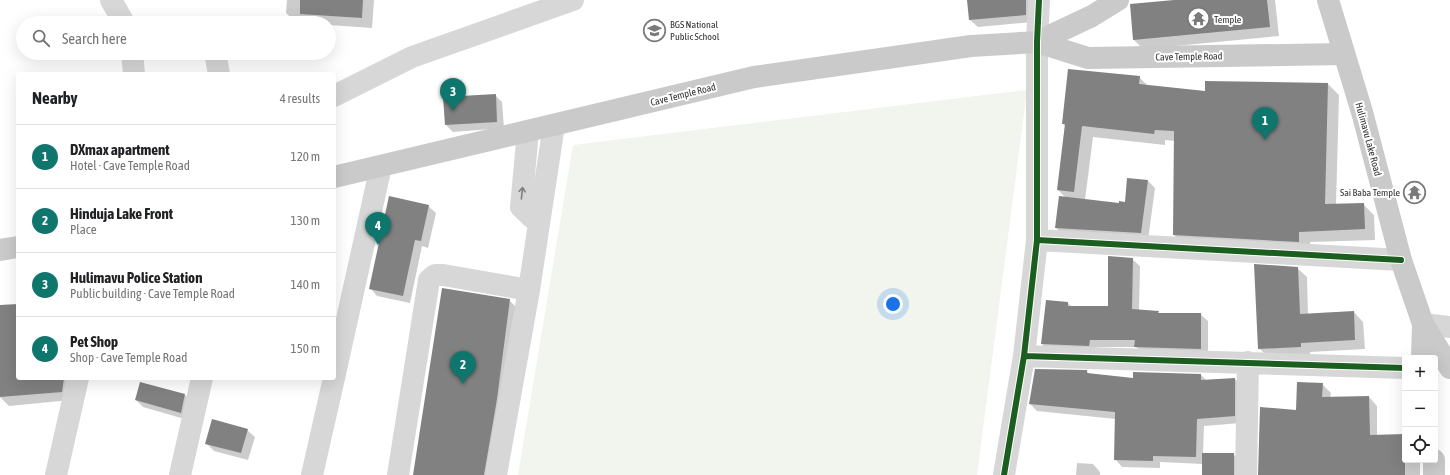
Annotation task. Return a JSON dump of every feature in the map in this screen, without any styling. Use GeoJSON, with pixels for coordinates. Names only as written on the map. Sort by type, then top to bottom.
{"type":"FeatureCollection","features":[{"type":"Feature","properties":{"kind":"main road","name":"Cave Temple Road"},"geometry":{"type":"LineString","coordinates":[[1037,42],[1092,16],[1118,0]]}},
{"type":"Feature","properties":{"kind":"main road","name":"Hulimavu Lake Road"},"geometry":{"type":"LineString","coordinates":[[1328,0],[1401,260],[1423,324],[1450,368]]}},
{"type":"Feature","properties":{"kind":"main road","name":"Cave Temple Road"},"geometry":{"type":"LineString","coordinates":[[336,177],[754,77],[971,46],[1037,42],[1088,58],[1344,54]]}},
{"type":"Feature","properties":{"kind":"main road"},"geometry":{"type":"LineString","coordinates":[[0,250],[16,247]]}},
{"type":"Feature","properties":{"kind":"main road","name":"Hulimavu Lake Road"},"geometry":{"type":"LineString","coordinates":[[1422,355],[1423,324]]}},
{"type":"Feature","properties":{"kind":"main road"},"geometry":{"type":"LineString","coordinates":[[1434,463],[1434,475]]}},
{"type":"Feature","properties":{"kind":"street"},"geometry":{"type":"LineString","coordinates":[[111,0],[120,16]]}},
{"type":"Feature","properties":{"kind":"street"},"geometry":{"type":"LineString","coordinates":[[336,95],[412,58],[573,0]]}},
{"type":"Feature","properties":{"kind":"street"},"geometry":{"type":"LineString","coordinates":[[1004,475],[1024,356],[1037,240],[1037,42],[1039,0]]}},
{"type":"Feature","properties":{"kind":"street"},"geometry":{"type":"LineString","coordinates":[[133,60],[134,72]]}},
{"type":"Feature","properties":{"kind":"street"},"geometry":{"type":"LineString","coordinates":[[496,475],[539,224],[554,125]]}},
{"type":"Feature","properties":{"kind":"street"},"geometry":{"type":"LineString","coordinates":[[528,131],[520,207],[539,224]]}},
{"type":"Feature","properties":{"kind":"street"},"geometry":{"type":"LineString","coordinates":[[336,369],[381,166]]}},
{"type":"Feature","properties":{"kind":"street"},"geometry":{"type":"LineString","coordinates":[[1037,240],[1401,260]]}},
{"type":"Feature","properties":{"kind":"street"},"geometry":{"type":"LineString","coordinates":[[398,475],[429,280],[435,275],[443,274],[528,290]]}},
{"type":"Feature","properties":{"kind":"street"},"geometry":{"type":"LineString","coordinates":[[1423,324],[1450,327]]}},
{"type":"Feature","properties":{"kind":"street"},"geometry":{"type":"LineString","coordinates":[[1024,356],[1402,368]]}},
{"type":"Feature","properties":{"kind":"street"},"geometry":{"type":"LineString","coordinates":[[1246,475],[1248,362]]}},
{"type":"Feature","properties":{"kind":"street"},"geometry":{"type":"LineString","coordinates":[[56,475],[78,380]]}},
{"type":"Feature","properties":{"kind":"street"},"geometry":{"type":"LineString","coordinates":[[180,475],[202,380]]}},
{"type":"Feature","properties":{"kind":"street"},"geometry":{"type":"LineString","coordinates":[[312,475],[334,380]]}},
{"type":"Feature","properties":{"kind":"shaded area"},"geometry":{"type":"Polygon","coordinates":[[[1027,90],[977,475],[518,475],[573,145],[1027,90]]]}},
{"type":"Feature","properties":{"kind":"building"},"geometry":{"type":"Polygon","coordinates":[[[300,0],[363,0],[362,18],[300,14],[300,0]]]}},
{"type":"Feature","properties":{"kind":"building"},"geometry":{"type":"Polygon","coordinates":[[[967,0],[1026,0],[1026,15],[969,20],[967,0]]]}},
{"type":"Feature","properties":{"kind":"building","name":"Temple"},"geometry":{"type":"Polygon","coordinates":[[[1174,0],[1267,0],[1270,27],[1133,40],[1130,4],[1174,0]]]}},
{"type":"Feature","properties":{"kind":"building"},"geometry":{"type":"Polygon","coordinates":[[[1068,69],[1140,76],[1139,84],[1205,91],[1205,81],[1328,83],[1325,204],[1364,203],[1365,229],[1299,232],[1299,242],[1173,235],[1174,131],[1155,130],[1154,134],[1082,126],[1074,192],[1057,190],[1065,124],[1062,124],[1068,69]]]}},
{"type":"Feature","properties":{"kind":"building"},"geometry":{"type":"Polygon","coordinates":[[[496,94],[497,122],[445,125],[443,97],[496,94]]]}},
{"type":"Feature","properties":{"kind":"building"},"geometry":{"type":"Polygon","coordinates":[[[1127,178],[1148,180],[1141,233],[1055,228],[1059,196],[1119,203],[1119,201],[1125,202],[1127,178]]]}},
{"type":"Feature","properties":{"kind":"building"},"geometry":{"type":"Polygon","coordinates":[[[389,196],[429,205],[421,241],[415,240],[403,296],[369,289],[389,196]]]}},
{"type":"Feature","properties":{"kind":"building"},"geometry":{"type":"Polygon","coordinates":[[[1108,256],[1133,258],[1132,309],[1159,311],[1158,313],[1201,313],[1201,349],[1134,347],[1135,340],[1090,340],[1089,346],[1041,344],[1046,300],[1068,302],[1068,306],[1108,306],[1108,256]]]}},
{"type":"Feature","properties":{"kind":"building"},"geometry":{"type":"Polygon","coordinates":[[[1254,264],[1298,267],[1300,314],[1354,311],[1355,340],[1301,343],[1301,347],[1258,349],[1254,264]]]}},
{"type":"Feature","properties":{"kind":"building"},"geometry":{"type":"Polygon","coordinates":[[[442,288],[510,299],[497,399],[484,475],[413,475],[442,288]]]}},
{"type":"Feature","properties":{"kind":"building"},"geometry":{"type":"Polygon","coordinates":[[[16,304],[16,380],[64,380],[62,392],[0,397],[0,305],[16,304]]]}},
{"type":"Feature","properties":{"kind":"building"},"geometry":{"type":"Polygon","coordinates":[[[1035,369],[1087,370],[1087,373],[1133,378],[1133,372],[1201,374],[1201,380],[1235,378],[1235,416],[1197,419],[1196,457],[1153,456],[1153,461],[1114,460],[1115,412],[1029,404],[1035,369]]]}},
{"type":"Feature","properties":{"kind":"building"},"geometry":{"type":"Polygon","coordinates":[[[140,382],[185,394],[181,413],[135,400],[140,382]]]}},
{"type":"Feature","properties":{"kind":"building"},"geometry":{"type":"Polygon","coordinates":[[[1297,382],[1323,383],[1322,397],[1369,396],[1370,435],[1402,434],[1402,463],[1405,463],[1405,475],[1258,475],[1260,407],[1296,410],[1297,382]]]}},
{"type":"Feature","properties":{"kind":"building"},"geometry":{"type":"Polygon","coordinates":[[[212,419],[248,429],[241,453],[205,444],[212,419]]]}},
{"type":"Feature","properties":{"kind":"building"},"geometry":{"type":"Polygon","coordinates":[[[1202,453],[1234,453],[1234,475],[1202,475],[1202,453]]]}},
{"type":"Feature","properties":{"kind":"cycle path"},"geometry":{"type":"LineString","coordinates":[[1004,475],[1024,356],[1037,240],[1037,42],[1039,0]]}},
{"type":"Feature","properties":{"kind":"cycle path"},"geometry":{"type":"LineString","coordinates":[[1037,240],[1401,260]]}},
{"type":"Feature","properties":{"kind":"cycle path"},"geometry":{"type":"LineString","coordinates":[[1024,356],[1402,368]]}},
{"type":"Feature","properties":{"kind":"place","name":"Temple"},"geometry":{"type":"Point","coordinates":[1199,19]}},
{"type":"Feature","properties":{"kind":"place","name":"BGS National Public School"},"geometry":{"type":"Point","coordinates":[654,30]}},
{"type":"Feature","properties":{"kind":"place","name":"Hulimavu Police Station"},"geometry":{"type":"Point","coordinates":[453,111]}},
{"type":"Feature","properties":{"kind":"place","name":"DXmax apartment"},"geometry":{"type":"Point","coordinates":[1265,140]}},
{"type":"Feature","properties":{"kind":"place","name":"Sai Baba Temple"},"geometry":{"type":"Point","coordinates":[1415,192]}},
{"type":"Feature","properties":{"kind":"place","name":"Pet Shop"},"geometry":{"type":"Point","coordinates":[378,245]}},
{"type":"Feature","properties":{"kind":"place","name":"Hinduja Lake Front"},"geometry":{"type":"Point","coordinates":[463,384]}}]}
